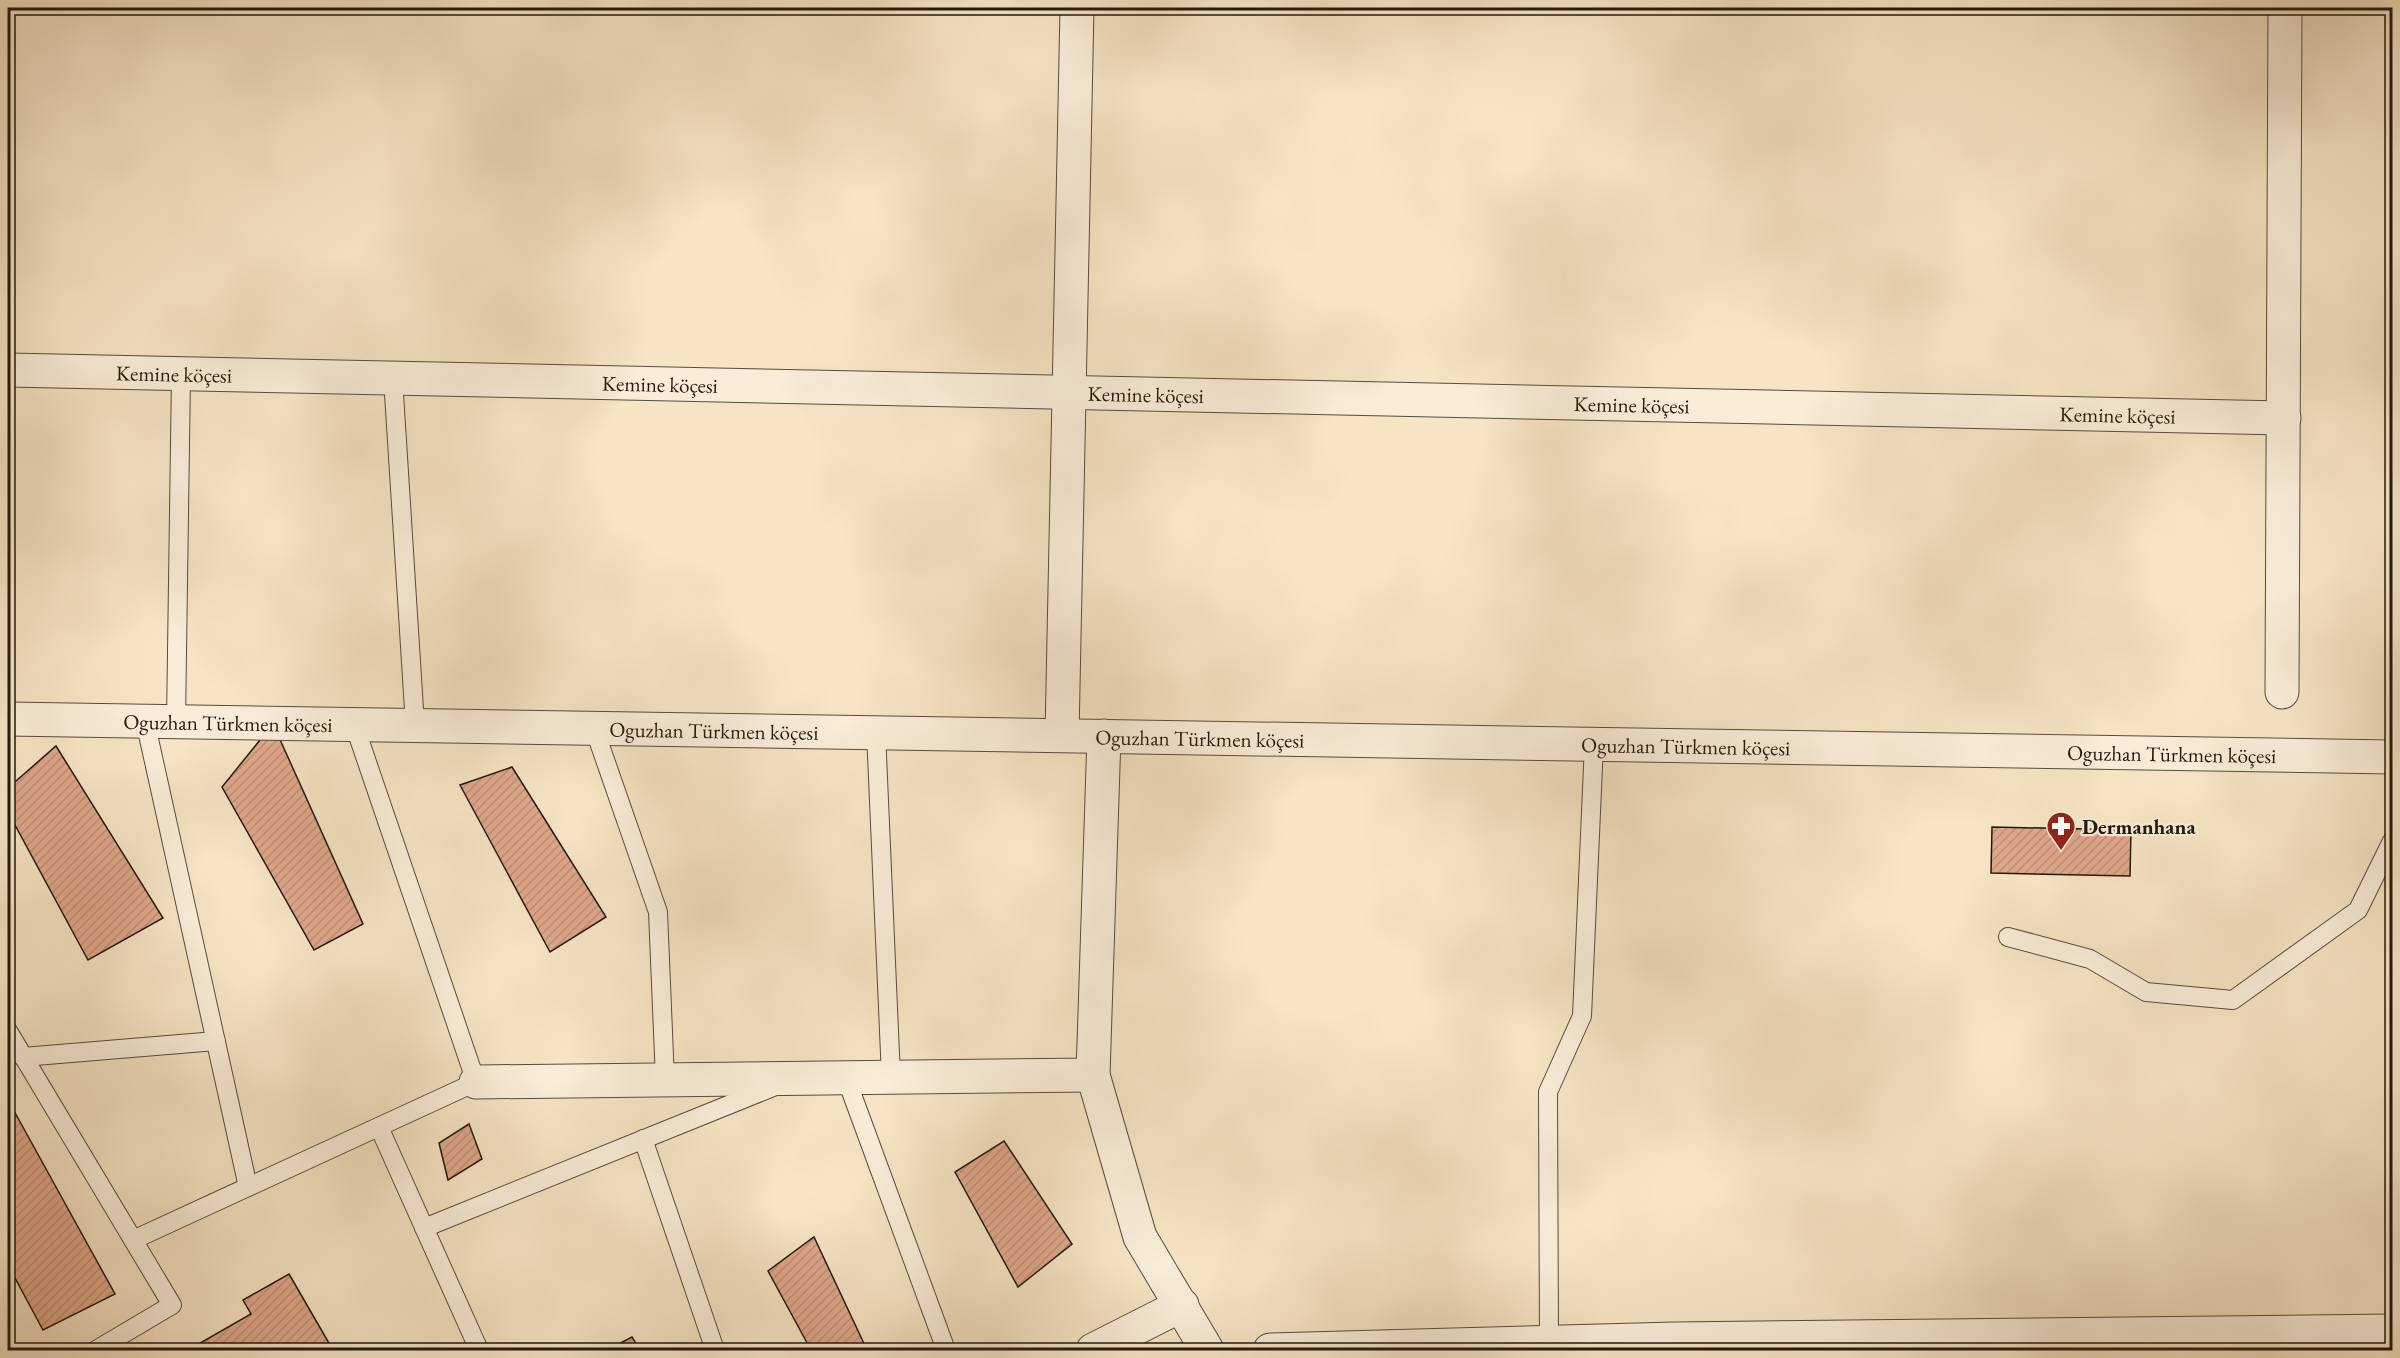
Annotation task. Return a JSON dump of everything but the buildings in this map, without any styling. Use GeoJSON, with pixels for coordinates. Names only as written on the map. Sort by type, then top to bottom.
{"type":"FeatureCollection","features":[{"type":"Feature","properties":{"kind":"street"},"geometry":{"type":"LineString","coordinates":[[1062,735],[1077,8]]}},
{"type":"Feature","properties":{"kind":"street"},"geometry":{"type":"LineString","coordinates":[[2282,692],[2285,8]]}},
{"type":"Feature","properties":{"kind":"street","name":"Kemine köçesi"},"geometry":{"type":"LineString","coordinates":[[8,370],[2284,418]]}},
{"type":"Feature","properties":{"kind":"street","name":"Oguzhan Türkmen köçesi"},"geometry":{"type":"LineString","coordinates":[[8,719],[2392,757]]}},
{"type":"Feature","properties":{"kind":"street"},"geometry":{"type":"LineString","coordinates":[[1104,736],[1093,1074],[1140,1237],[1207,1350]]}},
{"type":"Feature","properties":{"kind":"street"},"geometry":{"type":"LineString","coordinates":[[476,1082],[1093,1074]]}},
{"type":"Feature","properties":{"kind":"street"},"geometry":{"type":"LineString","coordinates":[[1093,1350],[1182,1305]]}},
{"type":"Feature","properties":{"kind":"street"},"geometry":{"type":"LineString","coordinates":[[1270,1350],[1549,1343],[2094,1343],[2392,1331]]}},
{"type":"Feature","properties":{"kind":"lane"},"geometry":{"type":"LineString","coordinates":[[181,374],[160,722],[216,1041],[248,1187]]}},
{"type":"Feature","properties":{"kind":"lane"},"geometry":{"type":"LineString","coordinates":[[393,378],[415,725]]}},
{"type":"Feature","properties":{"kind":"lane"},"geometry":{"type":"LineString","coordinates":[[133,1240],[476,1082],[354,724]]}},
{"type":"Feature","properties":{"kind":"lane"},"geometry":{"type":"LineString","coordinates":[[594,728],[658,912],[665,1080]]}},
{"type":"Feature","properties":{"kind":"lane"},"geometry":{"type":"LineString","coordinates":[[876,732],[891,1077]]}},
{"type":"Feature","properties":{"kind":"lane"},"geometry":{"type":"LineString","coordinates":[[1549,1343],[1548,1092],[1582,1016],[1594,744]]}},
{"type":"Feature","properties":{"kind":"lane"},"geometry":{"type":"LineString","coordinates":[[2008,937],[2090,959],[2146,992],[2233,1000],[2358,910],[2392,841]]}},
{"type":"Feature","properties":{"kind":"lane"},"geometry":{"type":"LineString","coordinates":[[8,1031],[172,1305],[96,1350]]}},
{"type":"Feature","properties":{"kind":"lane"},"geometry":{"type":"LineString","coordinates":[[23,1057],[216,1041]]}},
{"type":"Feature","properties":{"kind":"lane"},"geometry":{"type":"LineString","coordinates":[[424,1228],[794,1078]]}},
{"type":"Feature","properties":{"kind":"lane"},"geometry":{"type":"LineString","coordinates":[[846,1078],[946,1350]]}},
{"type":"Feature","properties":{"kind":"lane"},"geometry":{"type":"LineString","coordinates":[[379,1127],[479,1350]]}},
{"type":"Feature","properties":{"kind":"lane"},"geometry":{"type":"LineString","coordinates":[[643,1139],[715,1350]]}},
{"type":"Feature","properties":{"kind":"place","name":"Dermanhana"},"geometry":{"type":"Point","coordinates":[2061,852]}}]}
